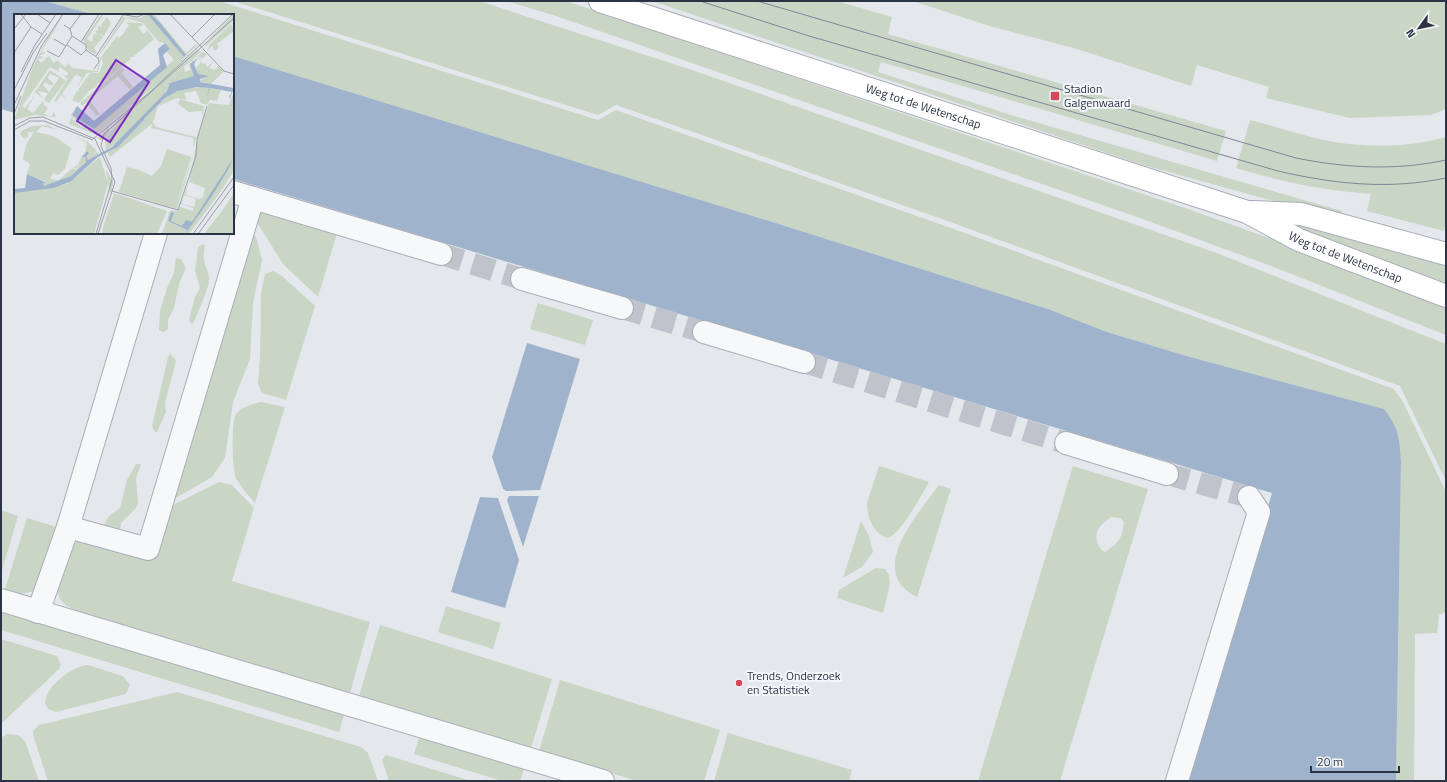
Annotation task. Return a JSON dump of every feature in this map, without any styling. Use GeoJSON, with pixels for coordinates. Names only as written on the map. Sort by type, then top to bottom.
{"type":"FeatureCollection","features":[{"type":"Feature","properties":{"kind":"main road","name":"Weg tot de Wetenschap"},"geometry":{"type":"LineString","coordinates":[[600,1],[1247,212],[1299,240],[1446,296]]}},
{"type":"Feature","properties":{"kind":"main road","name":"Weg tot de Wetenschap"},"geometry":{"type":"LineString","coordinates":[[1247,212],[1301,214],[1446,254]]}},
{"type":"Feature","properties":{"kind":"street"},"geometry":{"type":"LineString","coordinates":[[234,229],[243,195],[441,254]]}},
{"type":"Feature","properties":{"kind":"street"},"geometry":{"type":"LineString","coordinates":[[38,612],[68,527],[156,234]]}},
{"type":"Feature","properties":{"kind":"street"},"geometry":{"type":"LineString","coordinates":[[68,527],[148,549],[233,234]]}},
{"type":"Feature","properties":{"kind":"street"},"geometry":{"type":"LineString","coordinates":[[522,279],[622,308]]}},
{"type":"Feature","properties":{"kind":"street"},"geometry":{"type":"LineString","coordinates":[[704,332],[804,362]]}},
{"type":"Feature","properties":{"kind":"street"},"geometry":{"type":"LineString","coordinates":[[1066,443],[1167,474]]}},
{"type":"Feature","properties":{"kind":"street"},"geometry":{"type":"LineString","coordinates":[[1177,781],[1259,512],[1249,497]]}},
{"type":"Feature","properties":{"kind":"street"},"geometry":{"type":"LineString","coordinates":[[1,600],[603,781]]}},
{"type":"Feature","properties":{"kind":"green space"},"geometry":{"type":"Polygon","coordinates":[[[45,1],[219,1],[598,120],[616,110],[951,228],[1394,389],[1403,402],[1446,492],[1446,612],[1439,615],[1437,633],[1415,634],[1414,781],[1396,781],[1401,461],[1384,409],[1190,357],[1107,332],[1048,309],[782,225],[234,56],[234,14],[91,14],[45,1]]]}},
{"type":"Feature","properties":{"kind":"green space"},"geometry":{"type":"Polygon","coordinates":[[[233,1],[479,1],[692,70],[1214,252],[1446,344],[1446,481],[1400,386],[942,219],[616,105],[598,115],[233,1]]]}},
{"type":"Feature","properties":{"kind":"green space"},"geometry":{"type":"Polygon","coordinates":[[[506,1],[566,1],[1188,209],[1446,304],[1446,335],[1271,266],[1140,218],[556,16],[506,1]]]}},
{"type":"Feature","properties":{"kind":"green space"},"geometry":{"type":"Polygon","coordinates":[[[652,1],[837,1],[892,17],[888,34],[1226,131],[1217,161],[881,62],[878,72],[1014,116],[1342,211],[1339,219],[1143,165],[652,1]]]}},
{"type":"Feature","properties":{"kind":"green space"},"geometry":{"type":"Polygon","coordinates":[[[913,1],[1446,1],[1446,109],[1431,115],[1350,118],[1266,98],[1269,87],[1197,65],[1191,86],[1077,49],[993,27],[913,1]]]}},
{"type":"Feature","properties":{"kind":"green space"},"geometry":{"type":"Polygon","coordinates":[[[1250,120],[1339,143],[1385,146],[1432,141],[1446,137],[1446,221],[1444,231],[1367,211],[1371,194],[1303,185],[1236,168],[1250,120]]]}},
{"type":"Feature","properties":{"kind":"green space"},"geometry":{"type":"Polygon","coordinates":[[[258,206],[338,230],[318,297],[283,264],[255,219],[258,206]]]}},
{"type":"Feature","properties":{"kind":"green space"},"geometry":{"type":"Polygon","coordinates":[[[1291,222],[1446,263],[1446,287],[1292,228],[1291,222]]]}},
{"type":"Feature","properties":{"kind":"green space"},"geometry":{"type":"Polygon","coordinates":[[[251,230],[256,237],[262,260],[253,303],[250,359],[233,402],[225,458],[212,477],[169,502],[251,230]]]}},
{"type":"Feature","properties":{"kind":"green space"},"geometry":{"type":"Polygon","coordinates":[[[203,244],[205,247],[204,262],[209,281],[202,304],[192,325],[189,320],[195,297],[200,288],[195,271],[198,247],[203,244]]]}},
{"type":"Feature","properties":{"kind":"green space"},"geometry":{"type":"Polygon","coordinates":[[[176,258],[181,259],[186,268],[179,284],[174,308],[168,320],[168,329],[163,332],[159,330],[160,311],[167,288],[174,273],[176,258]]]}},
{"type":"Feature","properties":{"kind":"green space"},"geometry":{"type":"Polygon","coordinates":[[[273,271],[282,276],[315,306],[286,400],[262,393],[258,384],[261,293],[265,274],[273,271]]]}},
{"type":"Feature","properties":{"kind":"green space"},"geometry":{"type":"Polygon","coordinates":[[[538,303],[593,320],[585,345],[530,329],[538,303]]]}},
{"type":"Feature","properties":{"kind":"green space"},"geometry":{"type":"Polygon","coordinates":[[[170,354],[176,360],[165,403],[166,412],[157,432],[155,432],[152,426],[168,357],[170,354]]]}},
{"type":"Feature","properties":{"kind":"green space"},"geometry":{"type":"Polygon","coordinates":[[[261,402],[285,407],[255,503],[242,488],[236,478],[234,465],[233,426],[234,418],[238,412],[244,408],[261,402]]]}},
{"type":"Feature","properties":{"kind":"green space"},"geometry":{"type":"Polygon","coordinates":[[[136,464],[141,464],[136,479],[138,503],[136,508],[121,523],[120,530],[104,527],[108,518],[120,508],[127,480],[136,464]]]}},
{"type":"Feature","properties":{"kind":"green space"},"geometry":{"type":"Polygon","coordinates":[[[879,466],[929,482],[904,523],[892,536],[887,538],[882,536],[872,524],[867,508],[867,503],[879,466]]]}},
{"type":"Feature","properties":{"kind":"green space"},"geometry":{"type":"Polygon","coordinates":[[[1073,466],[1148,489],[1060,781],[978,781],[1073,466]],[[1111,517],[1098,529],[1096,537],[1097,541],[1101,549],[1105,552],[1119,540],[1121,536],[1124,522],[1120,518],[1111,517]]]}},
{"type":"Feature","properties":{"kind":"green space"},"geometry":{"type":"Polygon","coordinates":[[[219,482],[232,485],[254,508],[232,581],[370,622],[350,693],[75,610],[64,604],[58,595],[57,586],[73,533],[153,556],[167,508],[219,482]]]}},
{"type":"Feature","properties":{"kind":"green space"},"geometry":{"type":"Polygon","coordinates":[[[939,485],[951,489],[917,597],[902,586],[896,573],[896,558],[901,542],[909,527],[939,485]]]}},
{"type":"Feature","properties":{"kind":"green space"},"geometry":{"type":"Polygon","coordinates":[[[1,510],[18,516],[1,574],[1,510]]]}},
{"type":"Feature","properties":{"kind":"green space"},"geometry":{"type":"Polygon","coordinates":[[[27,518],[60,528],[34,591],[21,594],[5,589],[27,518]]]}},
{"type":"Feature","properties":{"kind":"green space"},"geometry":{"type":"Polygon","coordinates":[[[861,521],[869,536],[873,552],[862,567],[843,578],[861,521]]]}},
{"type":"Feature","properties":{"kind":"green space"},"geometry":{"type":"Polygon","coordinates":[[[876,568],[885,569],[889,575],[890,584],[883,613],[837,598],[839,590],[876,568]]]}},
{"type":"Feature","properties":{"kind":"green space"},"geometry":{"type":"Polygon","coordinates":[[[446,606],[501,623],[493,649],[438,632],[446,606]]]}},
{"type":"Feature","properties":{"kind":"green space"},"geometry":{"type":"Polygon","coordinates":[[[1,611],[344,715],[339,732],[1,630],[1,611]]]}},
{"type":"Feature","properties":{"kind":"green space"},"geometry":{"type":"Polygon","coordinates":[[[380,625],[552,679],[531,748],[359,696],[380,625]]]}},
{"type":"Feature","properties":{"kind":"green space"},"geometry":{"type":"Polygon","coordinates":[[[1,639],[57,656],[61,665],[59,669],[1,724],[1,639]]]}},
{"type":"Feature","properties":{"kind":"green space"},"geometry":{"type":"Polygon","coordinates":[[[88,665],[123,676],[130,685],[126,694],[56,712],[48,709],[45,703],[46,697],[55,684],[68,673],[82,666],[88,665]]]}},
{"type":"Feature","properties":{"kind":"green space"},"geometry":{"type":"Polygon","coordinates":[[[560,680],[720,730],[704,781],[637,781],[539,751],[560,680]]]}},
{"type":"Feature","properties":{"kind":"green space"},"geometry":{"type":"Polygon","coordinates":[[[177,692],[361,747],[368,753],[378,781],[48,781],[33,735],[33,731],[39,725],[177,692]]]}},
{"type":"Feature","properties":{"kind":"green space"},"geometry":{"type":"Polygon","coordinates":[[[728,733],[852,770],[849,781],[714,781],[728,733]]]}},
{"type":"Feature","properties":{"kind":"green space"},"geometry":{"type":"Polygon","coordinates":[[[7,734],[18,735],[25,741],[39,781],[1,781],[1,738],[7,734]]]}},
{"type":"Feature","properties":{"kind":"green space"},"geometry":{"type":"Polygon","coordinates":[[[419,738],[524,769],[520,781],[502,781],[414,754],[419,738]]]}},
{"type":"Feature","properties":{"kind":"green space"},"geometry":{"type":"Polygon","coordinates":[[[386,755],[471,781],[389,781],[382,760],[386,755]]]}},
{"type":"Feature","properties":{"kind":"water"},"geometry":{"type":"Polygon","coordinates":[[[1,1],[45,1],[91,14],[14,14],[14,113],[1,109],[1,1]]]}},
{"type":"Feature","properties":{"kind":"water"},"geometry":{"type":"Polygon","coordinates":[[[234,56],[782,225],[1048,309],[1107,332],[1190,357],[1384,409],[1393,422],[1397,433],[1400,445],[1401,461],[1396,781],[1186,781],[1272,493],[234,179],[234,56]]]}},
{"type":"Feature","properties":{"kind":"water"},"geometry":{"type":"Polygon","coordinates":[[[527,343],[580,359],[540,490],[506,491],[503,489],[492,457],[527,343]]]}},
{"type":"Feature","properties":{"kind":"water"},"geometry":{"type":"Polygon","coordinates":[[[509,496],[539,496],[523,547],[507,500],[509,496]]]}},
{"type":"Feature","properties":{"kind":"water"},"geometry":{"type":"Polygon","coordinates":[[[480,497],[498,498],[519,560],[505,608],[451,592],[480,497]]]}},
{"type":"Feature","properties":{"kind":"tunnel"},"geometry":{"type":"LineString","coordinates":[[441,254],[522,279]]}},
{"type":"Feature","properties":{"kind":"tunnel"},"geometry":{"type":"LineString","coordinates":[[622,308],[704,332]]}},
{"type":"Feature","properties":{"kind":"tunnel"},"geometry":{"type":"LineString","coordinates":[[804,362],[1066,443]]}},
{"type":"Feature","properties":{"kind":"tunnel"},"geometry":{"type":"LineString","coordinates":[[1167,474],[1249,497]]}},
{"type":"Feature","properties":{"kind":"tram line"},"geometry":{"type":"LineString","coordinates":[[700,1],[809,36],[1299,176],[1362,184],[1404,184],[1446,178]]}},
{"type":"Feature","properties":{"kind":"tram line"},"geometry":{"type":"LineString","coordinates":[[757,1],[1296,158],[1333,164],[1371,167],[1408,166],[1446,160]]}},
{"type":"Feature","properties":{"kind":"place","name":"Stadion Galgenwaard"},"geometry":{"type":"Point","coordinates":[1055,96]}},
{"type":"Feature","properties":{"kind":"place","name":"Trends, Onderzoek en Statistiek"},"geometry":{"type":"Point","coordinates":[739,683]}}]}
